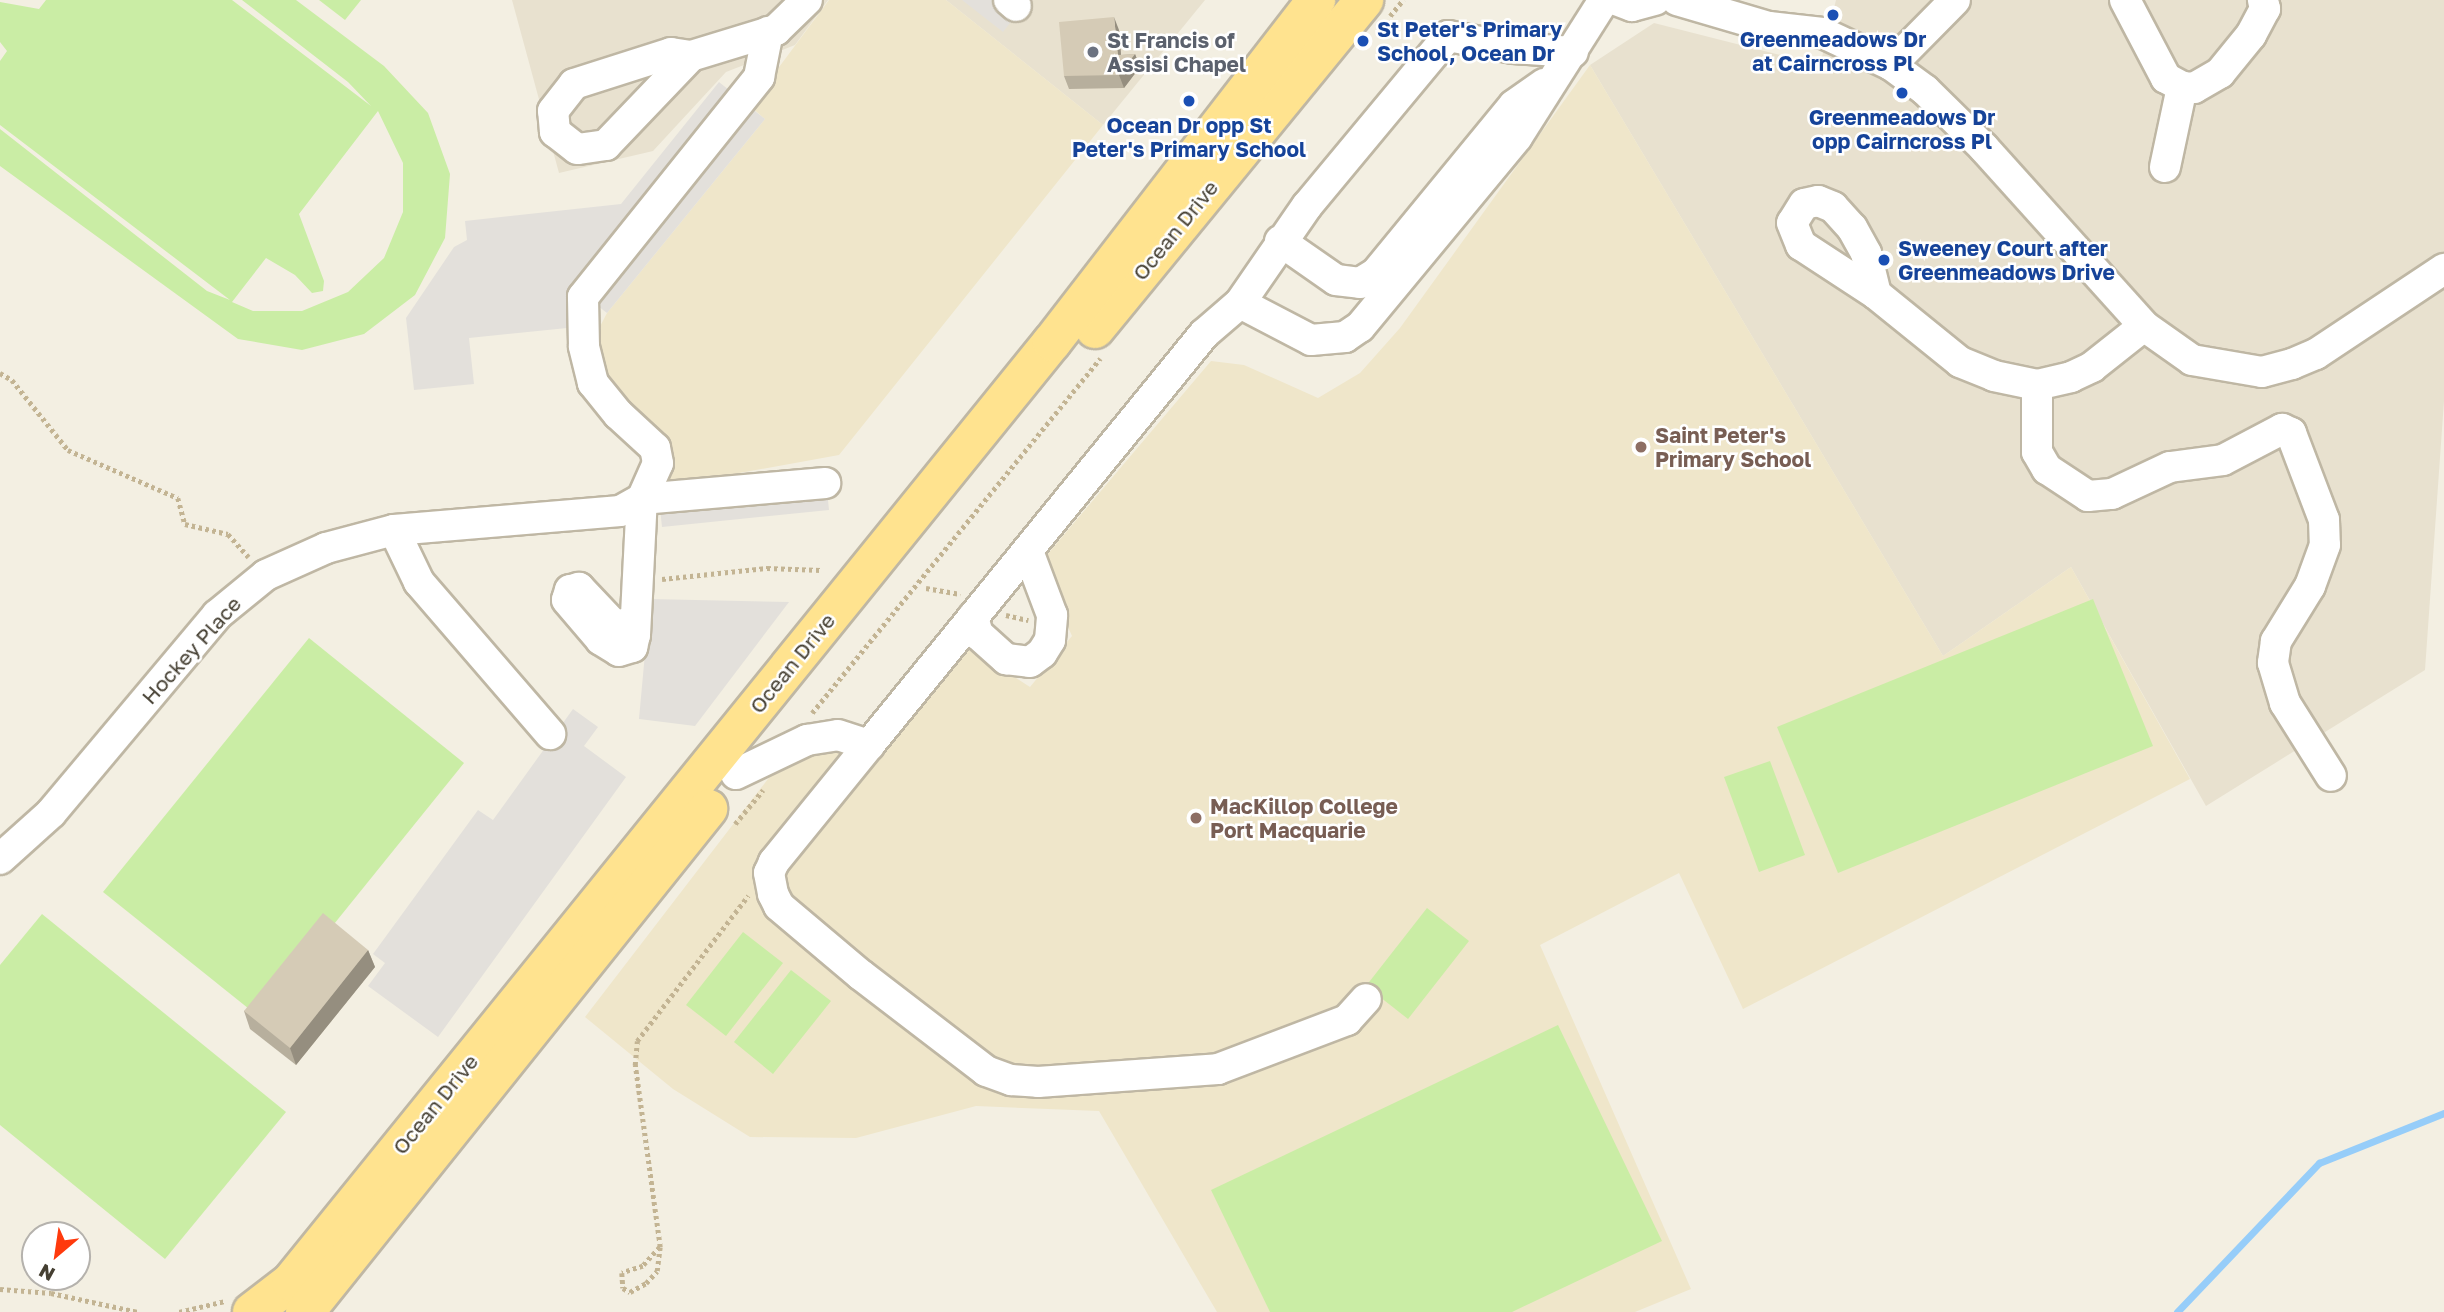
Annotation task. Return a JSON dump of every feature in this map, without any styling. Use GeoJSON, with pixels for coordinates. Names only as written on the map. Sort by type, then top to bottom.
{"type":"FeatureCollection","features":[{"type":"Feature","properties":{"kind":"main road","name":"Ocean Drive"},"geometry":{"type":"LineString","coordinates":[[252,1312],[291,1282],[1052,342],[1316,0]]}},
{"type":"Feature","properties":{"kind":"main road","name":"Ocean Drive"},"geometry":{"type":"LineString","coordinates":[[305,1312],[753,786],[1375,10]]}},
{"type":"Feature","properties":{"kind":"street"},"geometry":{"type":"LineString","coordinates":[[691,55],[784,26],[807,0]]}},
{"type":"Feature","properties":{"kind":"street"},"geometry":{"type":"LineString","coordinates":[[1240,303],[1311,340],[1336,340],[1360,327],[1517,137],[1571,57],[1615,2],[1655,0]]}},
{"type":"Feature","properties":{"kind":"street"},"geometry":{"type":"LineString","coordinates":[[1677,0],[1769,27],[1780,25],[1823,33],[1891,65],[1925,90],[1984,148],[2144,326],[2192,360],[2262,372],[2316,354],[2444,269]]}},
{"type":"Feature","properties":{"kind":"street"},"geometry":{"type":"LineString","coordinates":[[1716,0],[1768,13],[1780,25]]}},
{"type":"Feature","properties":{"kind":"street"},"geometry":{"type":"LineString","coordinates":[[1891,65],[1955,0]]}},
{"type":"Feature","properties":{"kind":"street"},"geometry":{"type":"LineString","coordinates":[[2125,0],[2157,66],[2182,87],[2194,88],[2220,74],[2250,35],[2265,9],[2263,0]]}},
{"type":"Feature","properties":{"kind":"street"},"geometry":{"type":"LineString","coordinates":[[635,620],[642,499],[658,463],[655,448],[610,406],[593,383],[584,346],[583,297],[751,88],[765,61],[768,32]]}},
{"type":"Feature","properties":{"kind":"street"},"geometry":{"type":"LineString","coordinates":[[1366,999],[1347,1020],[1218,1069],[1011,1080],[986,1071],[947,1043],[779,906],[769,885],[774,862],[1204,334],[1240,303],[1280,241],[1448,36],[1571,57]]}},
{"type":"Feature","properties":{"kind":"street"},"geometry":{"type":"LineString","coordinates":[[1280,241],[1336,280],[1360,283],[1376,273],[1514,105],[1571,57]]}},
{"type":"Feature","properties":{"kind":"street"},"geometry":{"type":"LineString","coordinates":[[2165,167],[2182,87]]}},
{"type":"Feature","properties":{"kind":"street"},"geometry":{"type":"LineString","coordinates":[[1876,294],[1960,362],[1994,376],[2037,385],[2092,367],[2144,326]]}},
{"type":"Feature","properties":{"kind":"street"},"geometry":{"type":"LineString","coordinates":[[2037,385],[2037,452],[2047,469],[2088,496],[2112,494],[2170,467],[2223,460],[2281,429],[2291,433],[2324,520],[2325,545],[2311,586],[2276,641],[2273,663],[2285,703],[2331,776]]}},
{"type":"Feature","properties":{"kind":"street","name":"Hockey Place"},"geometry":{"type":"LineString","coordinates":[[0,859],[51,813],[217,615],[267,575],[326,548],[394,530],[620,511],[642,499],[825,483]]}},
{"type":"Feature","properties":{"kind":"street"},"geometry":{"type":"LineString","coordinates":[[394,530],[419,582],[550,734]]}},
{"type":"Feature","properties":{"kind":"street"},"geometry":{"type":"LineString","coordinates":[[973,617],[978,634],[1006,659],[1030,662],[1042,653],[1050,640],[1052,615],[1028,551]]}},
{"type":"Feature","properties":{"kind":"street"},"geometry":{"type":"LineString","coordinates":[[753,786],[795,745],[838,735],[869,745]]}},
{"type":"Feature","properties":{"kind":"path"},"geometry":{"type":"LineString","coordinates":[[1375,10],[1403,0]]}},
{"type":"Feature","properties":{"kind":"path"},"geometry":{"type":"LineString","coordinates":[[795,745],[805,721],[1104,353]]}},
{"type":"Feature","properties":{"kind":"path"},"geometry":{"type":"LineString","coordinates":[[0,373],[12,380],[68,450],[178,499],[186,524],[228,534],[267,575]]}},
{"type":"Feature","properties":{"kind":"path"},"geometry":{"type":"LineString","coordinates":[[637,582],[767,568],[821,569]]}},
{"type":"Feature","properties":{"kind":"path"},"geometry":{"type":"LineString","coordinates":[[660,1247],[643,1266],[622,1273],[623,1288],[630,1292],[646,1283],[657,1270],[660,1247],[635,1065],[637,1041],[774,862]]}},
{"type":"Feature","properties":{"kind":"path"},"geometry":{"type":"LineString","coordinates":[[0,1289],[51,1293],[138,1312]]}},
{"type":"Feature","properties":{"kind":"shaded area"},"geometry":{"type":"Polygon","coordinates":[[[512,0],[828,0],[795,45],[726,72],[653,151],[559,173],[512,0]]]}},
{"type":"Feature","properties":{"kind":"shaded area"},"geometry":{"type":"Polygon","coordinates":[[[829,0],[946,0],[1103,125],[839,455],[668,486],[611,397],[592,342],[607,313],[765,119],[750,106],[829,0]]]}},
{"type":"Feature","properties":{"kind":"shaded area"},"geometry":{"type":"Polygon","coordinates":[[[946,0],[1205,0],[1103,125],[946,0]]]}},
{"type":"Feature","properties":{"kind":"shaded area"},"geometry":{"type":"Polygon","coordinates":[[[962,0],[1022,0],[1026,3],[1003,32],[962,0]]]}},
{"type":"Feature","properties":{"kind":"shaded area"},"geometry":{"type":"Polygon","coordinates":[[[1836,0],[2444,0],[2444,401],[2425,670],[2206,806],[2071,567],[1943,656],[1590,65],[1654,23],[1820,65],[1836,0]]]}},
{"type":"Feature","properties":{"kind":"shaded area","name":"MacKillop College Port Macquarie"},"geometry":{"type":"Polygon","coordinates":[[[1590,65],[1943,656],[2071,567],[2190,779],[1743,1009],[1679,873],[1540,945],[1691,1289],[1635,1312],[1217,1312],[1099,1111],[976,1106],[856,1138],[750,1137],[673,1089],[585,1017],[781,762],[845,747],[966,646],[1030,687],[1072,636],[1040,563],[1211,361],[1244,365],[1318,398],[1360,373],[1400,328],[1590,65]]]}},
{"type":"Feature","properties":{"kind":"shaded area"},"geometry":{"type":"Polygon","coordinates":[[[719,82],[765,119],[607,313],[594,303],[577,327],[469,338],[474,384],[414,390],[406,318],[454,247],[467,240],[465,221],[621,204],[719,82]]]}},
{"type":"Feature","properties":{"kind":"shaded area"},"geometry":{"type":"Polygon","coordinates":[[[827,491],[829,510],[662,527],[660,508],[827,491]]]}},
{"type":"Feature","properties":{"kind":"shaded area"},"geometry":{"type":"Polygon","coordinates":[[[650,599],[789,602],[695,726],[639,719],[650,599]]]}},
{"type":"Feature","properties":{"kind":"shaded area"},"geometry":{"type":"Polygon","coordinates":[[[573,709],[598,727],[584,746],[626,777],[438,1037],[368,986],[385,963],[373,954],[478,810],[493,820],[573,709]]]}},
{"type":"Feature","properties":{"kind":"green space"},"geometry":{"type":"Polygon","coordinates":[[[46,0],[232,0],[371,106],[348,82],[242,0],[296,0],[384,66],[428,113],[450,174],[445,238],[415,295],[364,334],[302,350],[238,339],[0,166],[0,129],[207,291],[230,300],[0,125],[0,61],[7,51],[0,42],[0,2],[39,9],[46,0]],[[378,111],[299,214],[324,281],[323,291],[312,293],[295,275],[266,258],[232,302],[253,311],[302,311],[348,292],[384,258],[403,212],[403,163],[378,111]]]}},
{"type":"Feature","properties":{"kind":"green space"},"geometry":{"type":"Polygon","coordinates":[[[319,0],[361,0],[345,20],[319,0]]]}},
{"type":"Feature","properties":{"kind":"green space"},"geometry":{"type":"Polygon","coordinates":[[[2093,599],[2153,746],[1838,873],[1777,727],[2093,599]]]}},
{"type":"Feature","properties":{"kind":"green space"},"geometry":{"type":"Polygon","coordinates":[[[309,638],[464,763],[259,1017],[103,892],[309,638]]]}},
{"type":"Feature","properties":{"kind":"green space"},"geometry":{"type":"Polygon","coordinates":[[[1770,761],[1805,855],[1759,872],[1724,777],[1770,761]]]}},
{"type":"Feature","properties":{"kind":"green space"},"geometry":{"type":"Polygon","coordinates":[[[1427,908],[1469,941],[1408,1019],[1366,986],[1427,908]]]}},
{"type":"Feature","properties":{"kind":"green space"},"geometry":{"type":"Polygon","coordinates":[[[42,914],[286,1112],[165,1259],[0,1125],[0,965],[42,914]]]}},
{"type":"Feature","properties":{"kind":"green space"},"geometry":{"type":"Polygon","coordinates":[[[743,932],[783,963],[726,1036],[686,1005],[743,932]]]}},
{"type":"Feature","properties":{"kind":"green space"},"geometry":{"type":"Polygon","coordinates":[[[791,970],[831,1001],[773,1074],[734,1042],[791,970]]]}},
{"type":"Feature","properties":{"kind":"green space"},"geometry":{"type":"Polygon","coordinates":[[[1558,1025],[1662,1241],[1512,1312],[1270,1312],[1211,1190],[1558,1025]]]}},
{"type":"Feature","properties":{"kind":"building","name":"St Francis of Assisi Chapel"},"geometry":{"type":"Polygon","coordinates":[[[1114,17],[1118,55],[1135,54],[1119,75],[1064,76],[1059,22],[1114,17]]]}},
{"type":"Feature","properties":{"kind":"building"},"geometry":{"type":"Polygon","coordinates":[[[323,913],[368,950],[290,1048],[244,1011],[323,913]]]}},
{"type":"Feature","properties":{"kind":"waterway"},"geometry":{"type":"LineString","coordinates":[[2177,1312],[2319,1163],[2444,1113]]}},
{"type":"Feature","properties":{"kind":"place","name":"Greenmeadows Dr at Cairncross Pl"},"geometry":{"type":"Point","coordinates":[1833,15]}},
{"type":"Feature","properties":{"kind":"place","name":"St Peter's Primary School, Ocean Dr"},"geometry":{"type":"Point","coordinates":[1363,41]}},
{"type":"Feature","properties":{"kind":"place","name":"St Francis of Assisi Chapel"},"geometry":{"type":"Point","coordinates":[1093,52]}},
{"type":"Feature","properties":{"kind":"place","name":"Greenmeadows Dr opp Cairncross Pl"},"geometry":{"type":"Point","coordinates":[1902,93]}},
{"type":"Feature","properties":{"kind":"place","name":"Ocean Dr opp St Peter's Primary School"},"geometry":{"type":"Point","coordinates":[1189,101]}},
{"type":"Feature","properties":{"kind":"place","name":"Sweeney Court after Greenmeadows Drive"},"geometry":{"type":"Point","coordinates":[1884,260]}},
{"type":"Feature","properties":{"kind":"place","name":"Saint Peter's Primary School"},"geometry":{"type":"Point","coordinates":[1641,447]}},
{"type":"Feature","properties":{"kind":"place","name":"MacKillop College Port Macquarie"},"geometry":{"type":"Point","coordinates":[1196,818]}}]}
